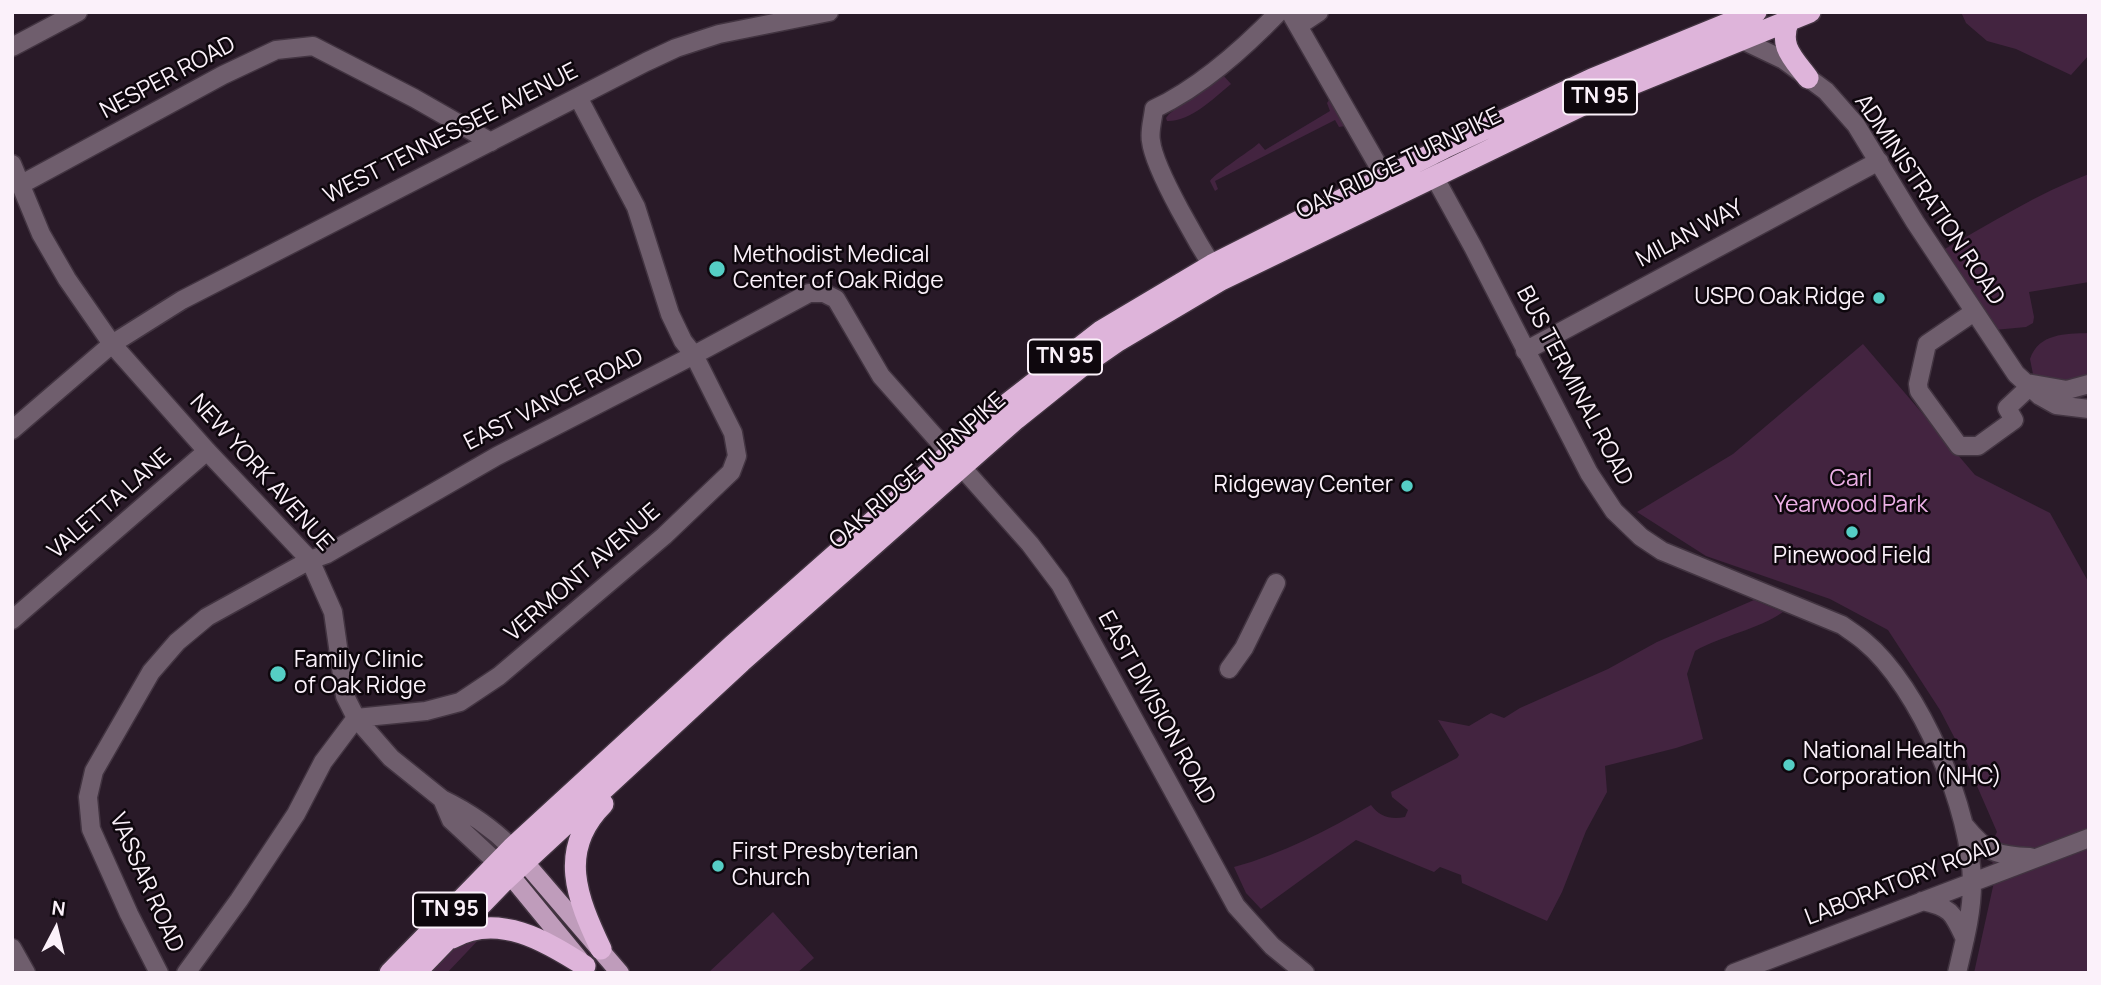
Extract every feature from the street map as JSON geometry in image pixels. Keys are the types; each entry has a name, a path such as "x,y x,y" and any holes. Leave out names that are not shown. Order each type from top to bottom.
{"highway":[{"name":"OAK RIDGE TURNPIKE","path":"390,973 511,862 733,645 955,460 1082,366 1217,273 1429,167 1591,101 1756,12"},
{"name":"OAK RIDGE TURNPIKE","path":"1728,25 1789,20 1810,12"},
{"path":"1789,20 1784,32 1786,47 1808,78"},
{"name":"OAK RIDGE TURNPIKE","path":"415,973 447,940 511,862 636,759 955,460"},
{"path":"601,949 584,914 576,886 577,850 581,834 590,817 616,791 636,759"},
{"path":"447,940 475,929 507,929 551,944 587,970"}],"main road":[{"path":"511,862 601,949 620,973"},
{"path":"511,862 587,970"}],"street":[{"path":"12,47 78,12"},
{"name":"WEST TENNESSEE AVENUE","path":"12,430 112,344 182,300 578,97 666,53 719,34 829,12"},
{"path":"1217,273 1163,175 1152,148 1150,140 1154,109 1168,103 1207,76 1279,12"},
{"path":"1319,12 1294,19 1391,186"},
{"name":"ADMINISTRATION ROAD","path":"1728,25 1784,60 1826,91 1856,125 1915,222 2016,374 2040,396 2056,405 2089,409"},
{"name":"NESPER ROAD","path":"20,184 223,75 276,50 313,47 403,92 491,142"},
{"name":"VERMONT AVENUE","path":"356,718 426,711 460,702 499,676 664,536 731,472 737,456 733,433 670,314 636,207 578,97"},
{"name":"MILAN WAY","path":"1525,351 1879,161"},
{"name":"NEW YORK AVENUE","path":"12,164 48,246 67,279 112,344 207,451 310,560 333,612 345,696 356,718 391,758 442,799 495,831 511,862"},
{"name":"BUS TERMINAL ROAD","path":"1429,167 1589,473 1614,511 1662,551 1842,625 1865,641 1898,680 1942,759 1963,823 1972,882 1965,939 1957,973"},
{"name":"EAST VANCE ROAD","path":"94,771 151,672 177,642 207,617 310,560 327,554 497,456 809,293 824,293"},
{"name":"EAST DIVISION ROAD","path":"824,293 836,299 881,376 1030,544 1060,584 1236,906 1266,941 1305,973"},
{"path":"1974,312 1927,344 1918,384 1923,397 1959,446 1972,447 1983,443 2014,420 2007,408 2024,392 2026,383 2067,390 2089,384"},
{"name":"VALETTA LANE","path":"12,621 207,451"},
{"path":"1229,669 1244,648 1276,583"},
{"path":"186,973 223,925 296,814 323,762 356,718"},
{"name":"VASSAR ROAD","path":"94,771 88,797 91,829 159,973"},
{"path":"1963,823 1989,850 2008,856 2037,857"},
{"name":"LABORATORY ROAD","path":"1734,973 2089,838"},
{"path":"1922,901 1944,906 1954,914 1965,939"},
{"path":"12,948 26,973"}],"green space":[{"path":"1961,12 2089,12 2089,55 2071,75 2016,49 1987,41 1966,23"},
{"path":"1222,74 1231,84 1193,113 1184,118 1167,121 1169,114"},
{"path":"1329,100 1345,126 1339,127 1335,120 1215,181 1218,189 1215,191 1210,181 1218,173 1259,143 1265,150 1330,111 1327,103"},
{"path":"2089,174 2089,282 2029,292 2033,323 2026,327 1994,330 1943,250 2033,200"},
{"path":"2089,333 2089,377 2065,382 2033,374 2030,359 2040,344 2054,337"},
{"name":"Carl Yearwood Park","path":"1863,344 1975,475 2050,513 2089,583 2089,973 1974,973 1994,882 1991,844 1997,832 1964,756 1940,710 1888,630 1830,599 1706,556 1637,512 1733,454"},
{"path":"1754,600 1783,612 1695,651 1687,674 1703,739 1605,766 1607,792 1586,831 1562,892 1547,921 1462,883 1461,875 1440,867 1434,872 1356,840 1261,909 1246,893 1234,867 1304,841 1371,805 1385,816 1405,817 1408,810 1392,797 1391,792 1459,755 1438,720 1469,726 1491,713 1504,718 1520,708 1608,669 1657,642"},
{"path":"773,912 814,958 797,973 708,973"},
{"path":"484,934 447,973 424,973 453,945"}],"place":[{"name":"Methodist Medical Center of Oak Ridge","path":"717,269"},
{"name":"USPO Oak Ridge","path":"1879,298"},
{"name":"Ridgeway Center","path":"1407,486"},
{"name":"Pinewood Field","path":"1852,532"},
{"name":"Family Clinic of Oak Ridge","path":"278,674"},
{"name":"National Health Corporation (NHC)","path":"1789,765"},
{"name":"First Presbyterian Church","path":"718,866"}]}
